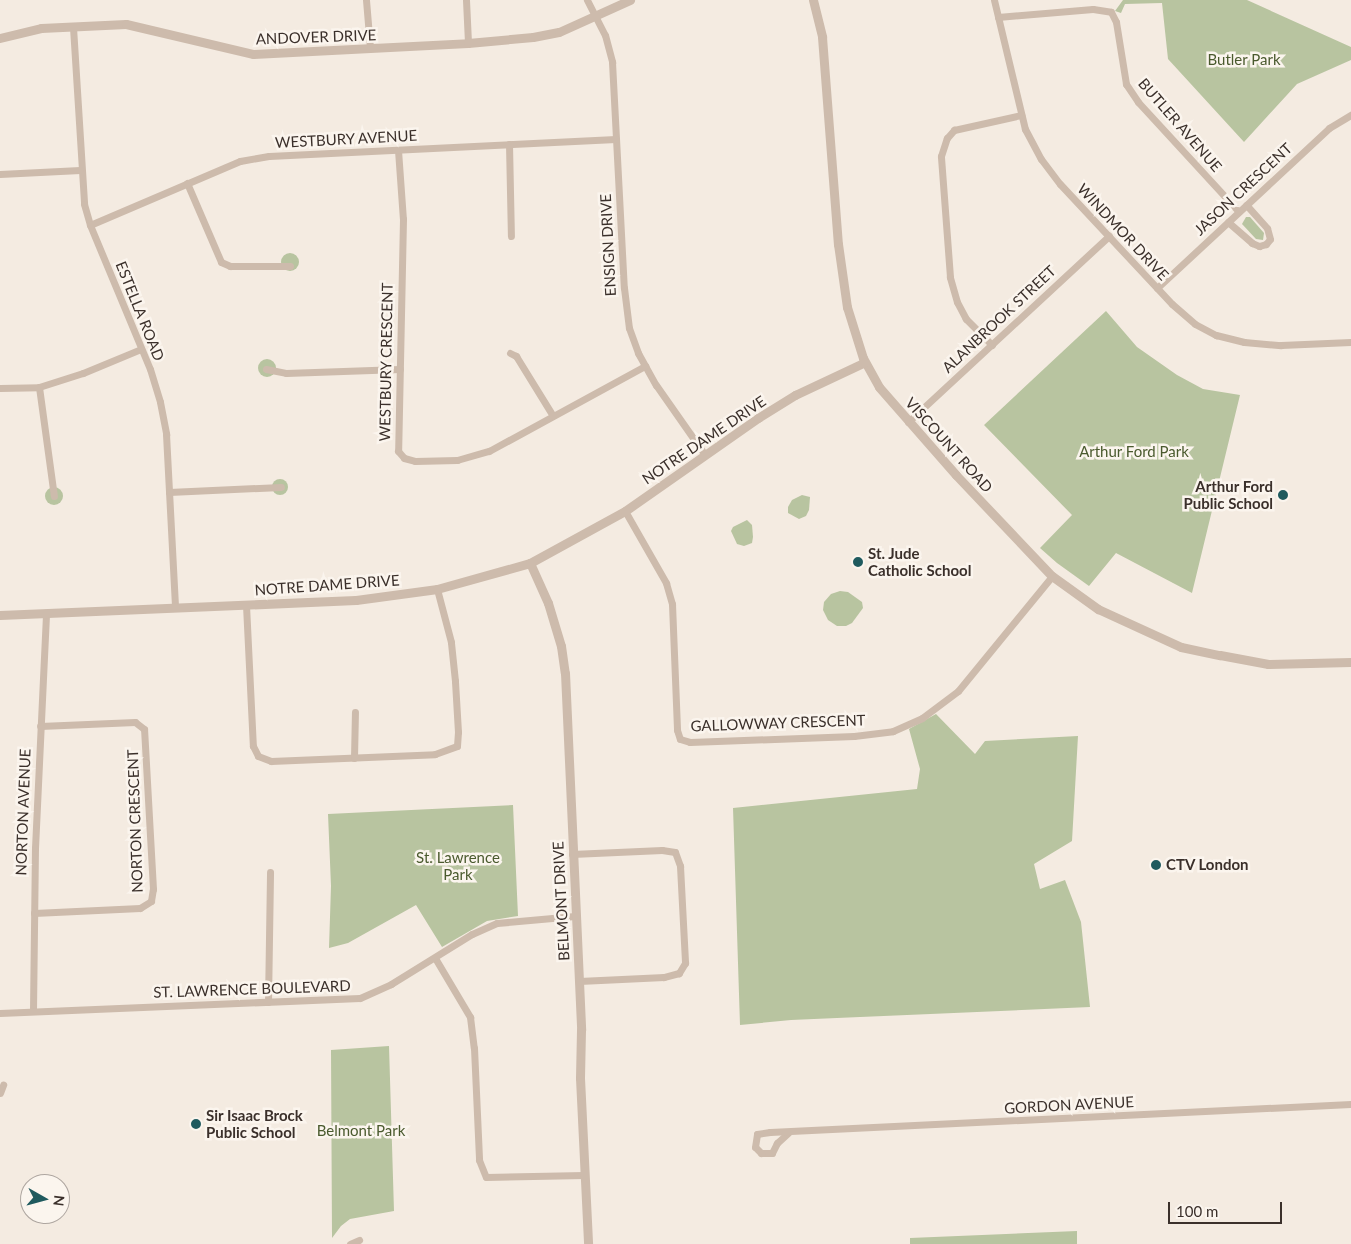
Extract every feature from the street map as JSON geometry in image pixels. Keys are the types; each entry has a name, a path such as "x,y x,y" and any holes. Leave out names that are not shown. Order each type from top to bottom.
{"street":[{"path":"366,0 370,48"},
{"path":"466,0 468,43"},
{"name":"ENSIGN DRIVE","path":"587,0 605,35 612,62 624,288 629,328 645,366 705,455"},
{"name":"ANDOVER DRIVE","path":"0,38 41,28 126,24 253,54 468,43 533,37 559,32 630,0"},
{"name":"VISCOUNT ROAD","path":"813,0 822,37 838,244 847,307 865,362 879,386 908,422 1052,576 1098,609 1181,647 1268,664 1351,662"},
{"name":"WINDMOR DRIVE","path":"994,0 1025,129 1041,159 1060,184 1157,288 1195,324 1225,337 1244,342 1281,346 1351,342"},
{"name":"BUTLER AVENUE","path":"998,16 1093,9 1110,12 1116,22 1126,84 1138,102 1239,212"},
{"name":"ESTELLA ROAD","path":"73,27 80,170 84,204 90,226 141,349 162,410 166,434 175,608"},
{"path":"992,345 966,319 957,302 950,277 941,156 947,138 954,130 1021,115"},
{"name":"JASON CRESCENT","path":"1157,288 1329,128 1351,115"},
{"name":"WESTBURY AVENUE","path":"90,226 240,161 398,150 616,140"},
{"path":"509,144 511,236"},
{"name":"WESTBURY CRESCENT","path":"398,150 403,219 398,451 404,458 415,461 457,460 489,451 645,366"},
{"path":"0,174 80,170"},
{"path":"187,183 221,262 230,266 290,266"},
{"path":"1228,222 1252,243 1259,246 1266,244 1270,239 1267,228 1246,205"},
{"name":"ALANBROOK STREET","path":"908,422 1109,236"},
{"path":"0,388 39,387 83,373 141,349"},
{"path":"510,353 516,356 553,416"},
{"name":"NOTRE DAME DRIVE","path":"0,615 356,600 437,590 530,563 625,511 795,395 865,362"},
{"path":"266,369 286,373 400,369"},
{"path":"39,387 54,496"},
{"path":"169,492 281,487"},
{"name":"GALLOWWAY CRESCENT","path":"625,511 666,583 672,604 677,730 680,739 690,742 854,736 893,731 922,718 958,691 1052,576"},
{"name":"BELMONT DRIVE","path":"530,563 548,604 561,646 565,673 579,981 584,1175 588,1244"},
{"path":"246,605 253,746 258,756 271,761 435,754 457,746 451,642 437,590"},
{"name":"NORTON AVENUE","path":"33,1012 40,726 46,613"},
{"path":"354,758 355,712"},
{"name":"NORTON CRESCENT","path":"34,913 140,908 151,901 153,888 144,729 135,722 40,726"},
{"path":"572,854 662,850 675,852 680,866 685,962 679,973 664,977 579,981"},
{"path":"268,1002 270,872"},
{"name":"ST. LAWRENCE BOULEVARD","path":"0,1013 360,998 391,984 472,934 497,923 575,916"},
{"path":"435,958 470,1017 474,1048 479,1160 486,1177 584,1175"},
{"path":"0,1093 2,1085"},
{"name":"GORDON AVENUE","path":"788,1133 777,1143 772,1153 761,1154 755,1147 757,1134 1351,1104"},
{"path":"350,1244 359,1240"}],"green space":[{"name":"Butler Park","path":"1123,0 1247,0 1351,47 1351,60 1297,84 1244,142 1168,59 1162,3 1125,4 1121,13 1115,11"},
{"path":"1246,217 1250,217 1264,233 1263,240 1256,239 1242,224"},
{"path":"290,253 296,256 299,262 296,268 290,271 284,268 281,262 284,256"},
{"name":"Arthur Ford Park","path":"1106,311 1137,347 1177,375 1203,389 1240,395 1192,593 1116,553 1089,586 1057,563 1040,548 1072,515 984,425"},
{"path":"267,359 273,362 276,368 273,374 267,377 261,374 258,368 261,362"},
{"path":"277,479 283,479 288,484 286,493 277,495 272,490 272,484"},
{"path":"54,487 60,490 63,496 60,502 54,505 48,502 45,496 48,490"},
{"path":"802,495 810,497 809,510 806,516 799,519 788,513 788,507 792,500"},
{"path":"747,520 752,525 753,537 752,543 744,546 737,544 731,531 733,527"},
{"path":"840,591 848,592 862,602 863,608 852,623 846,626 837,626 828,620 823,610 824,602 831,594"},
{"path":"936,714 975,754 985,741 1078,736 1072,841 1034,864 1040,889 1065,880 1081,922 1090,1007 791,1020 740,1025 733,808 917,789 920,769 909,729"},
{"name":"St. Lawrence Park","path":"513,805 518,916 487,921 442,947 416,905 348,943 329,948 331,886 328,814"},
{"name":"Belmont Park","path":"389,1046 394,1211 350,1219 341,1226 332,1238 331,1050"},
{"path":"1077,1231 1077,1244 910,1244 910,1238"}],"place":[{"name":"Arthur Ford Public School","path":"1283,495"},
{"name":"St. Jude Catholic School","path":"858,562"},
{"name":"CTV London","path":"1156,865"},
{"name":"Sir Isaac Brock Public School","path":"196,1124"}]}
